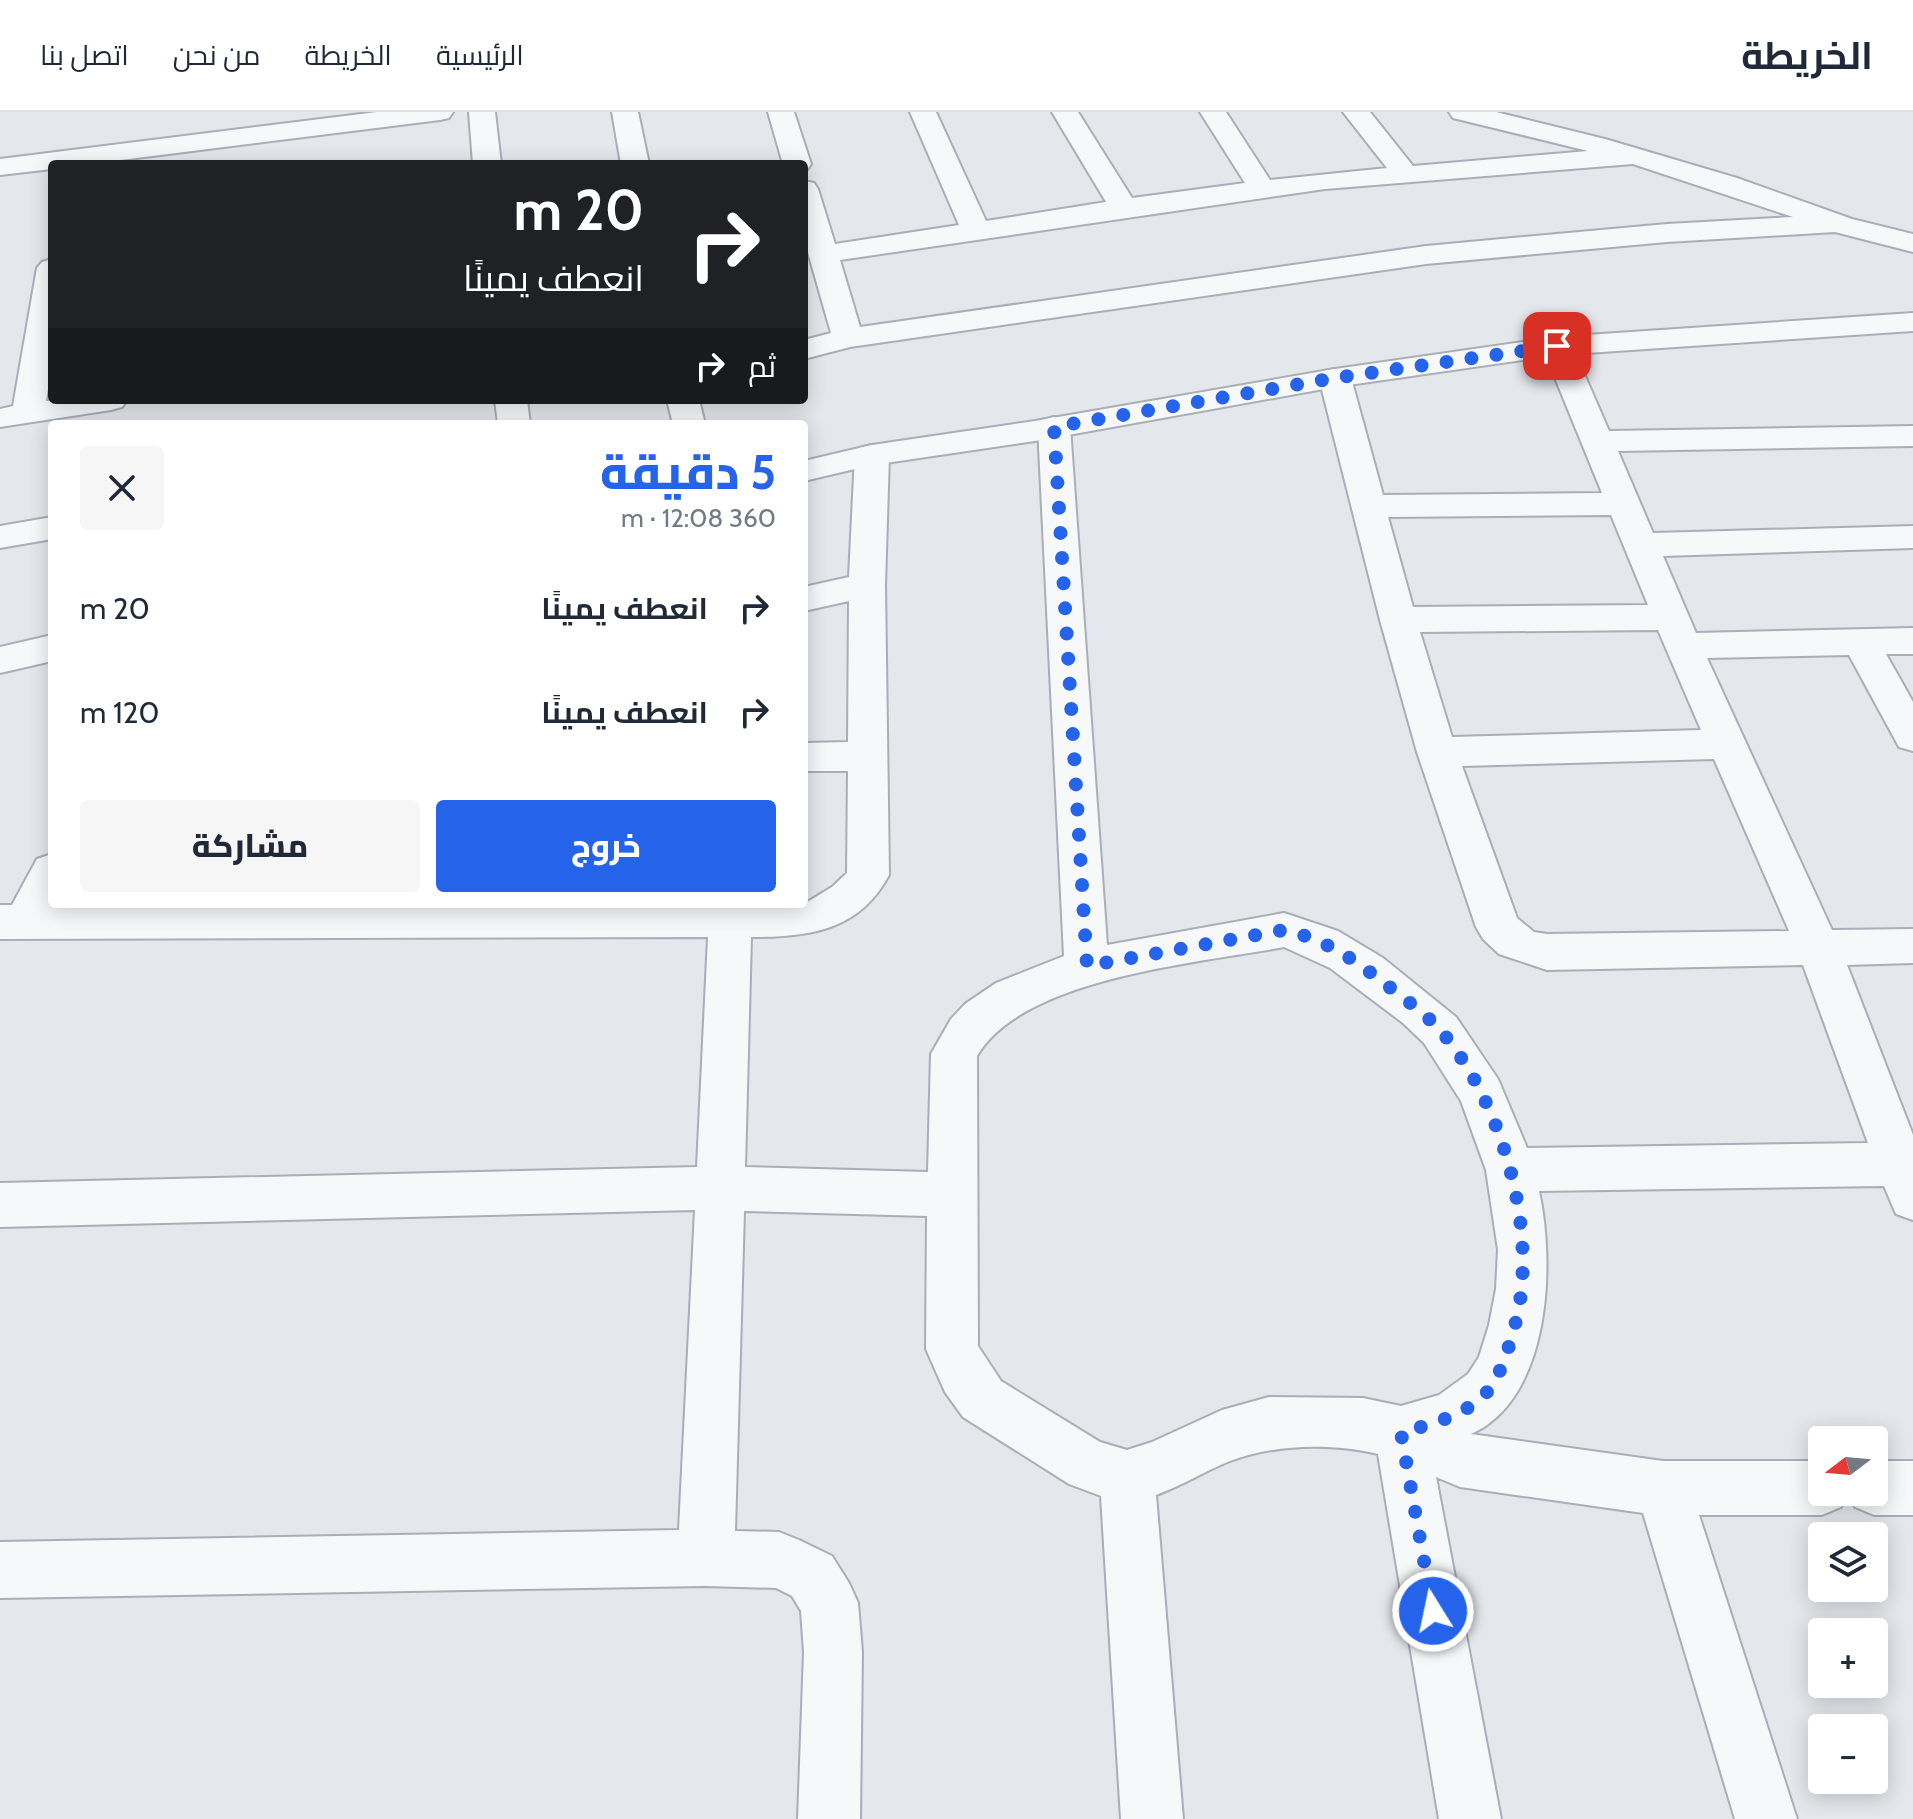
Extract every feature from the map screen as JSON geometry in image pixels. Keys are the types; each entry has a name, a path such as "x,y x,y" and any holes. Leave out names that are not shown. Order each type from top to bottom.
{"street":[{"path":"73,160 440,112"},
{"path":"482,112 487,160"},
{"path":"625,112 634,160"},
{"path":"781,112 796,160"},
{"path":"923,112 976,230"},
{"path":"1065,112 1124,208"},
{"path":"1213,112 1262,189"},
{"path":"1356,112 1405,173"},
{"path":"1462,112 1545,131 1632,156 1864,232 1913,243"},
{"path":"823,254 1262,189 1405,173 1539,166 1632,156"},
{"path":"0,167 48,162"},
{"path":"808,203 848,338"},
{"path":"808,349 848,338 1426,255 1667,233 1840,223"},
{"path":"808,470 872,455 1335,378 1557,346 1913,322"},
{"path":"47,325 14,416 87,404"},
{"path":"1512,1170 1909,1175 1819,949 1677,632 1557,346"},
{"path":"1335,378 1398,620 1437,752 1498,927 1511,943 1523,949 1547,952 1913,946"},
{"path":"1054,427 1087,966"},
{"path":"1597,441 1913,436"},
{"path":"13,922 798,920 825,912 859,891 868,875 867,585 872,455"},
{"path":"1370,506 1624,504"},
{"path":"0,537 48,529"},
{"path":"1640,545 1913,537"},
{"path":"808,598 867,585"},
{"path":"1398,620 1861,643 1913,641"},
{"path":"1861,643 1913,737"},
{"path":"0,660 48,649"},
{"path":"1437,752 1726,744"},
{"path":"808,757 866,756"},
{"path":"13,922 48,875"},
{"path":"706,1558 730,920"},
{"path":"1401,1433 1451,1418 1487,1392 1506,1355 1523,1293 1523,1238 1512,1170 1475,1083 1439,1029 1346,954 1320,941 1284,930 1087,966 1012,996 981,1017 954,1054 952,1349 964,1374 982,1399 1088,1465 1127,1477 1159,1467 1222,1437 1269,1423 1308,1421 1363,1424 1401,1433 1460,1460 1663,1488 1808,1488"},
{"path":"0,1205 718,1188 952,1195"},
{"path":"1401,1433 1470,1819"},
{"path":"1127,1477 1152,1819"},
{"path":"1663,1488 1766,1819"},
{"path":"1888,1488 1913,1488"},
{"path":"0,1570 706,1558 779,1560 812,1576 829,1603 833,1652 829,1819"}],"route":[{"path":"1433,1611 1401,1433 1451,1418 1487,1392 1506,1355 1523,1293 1523,1238 1512,1170 1475,1083 1439,1029 1346,954 1306,935 1284,930 1087,966 1054,427 1335,378 1557,346"}]}
